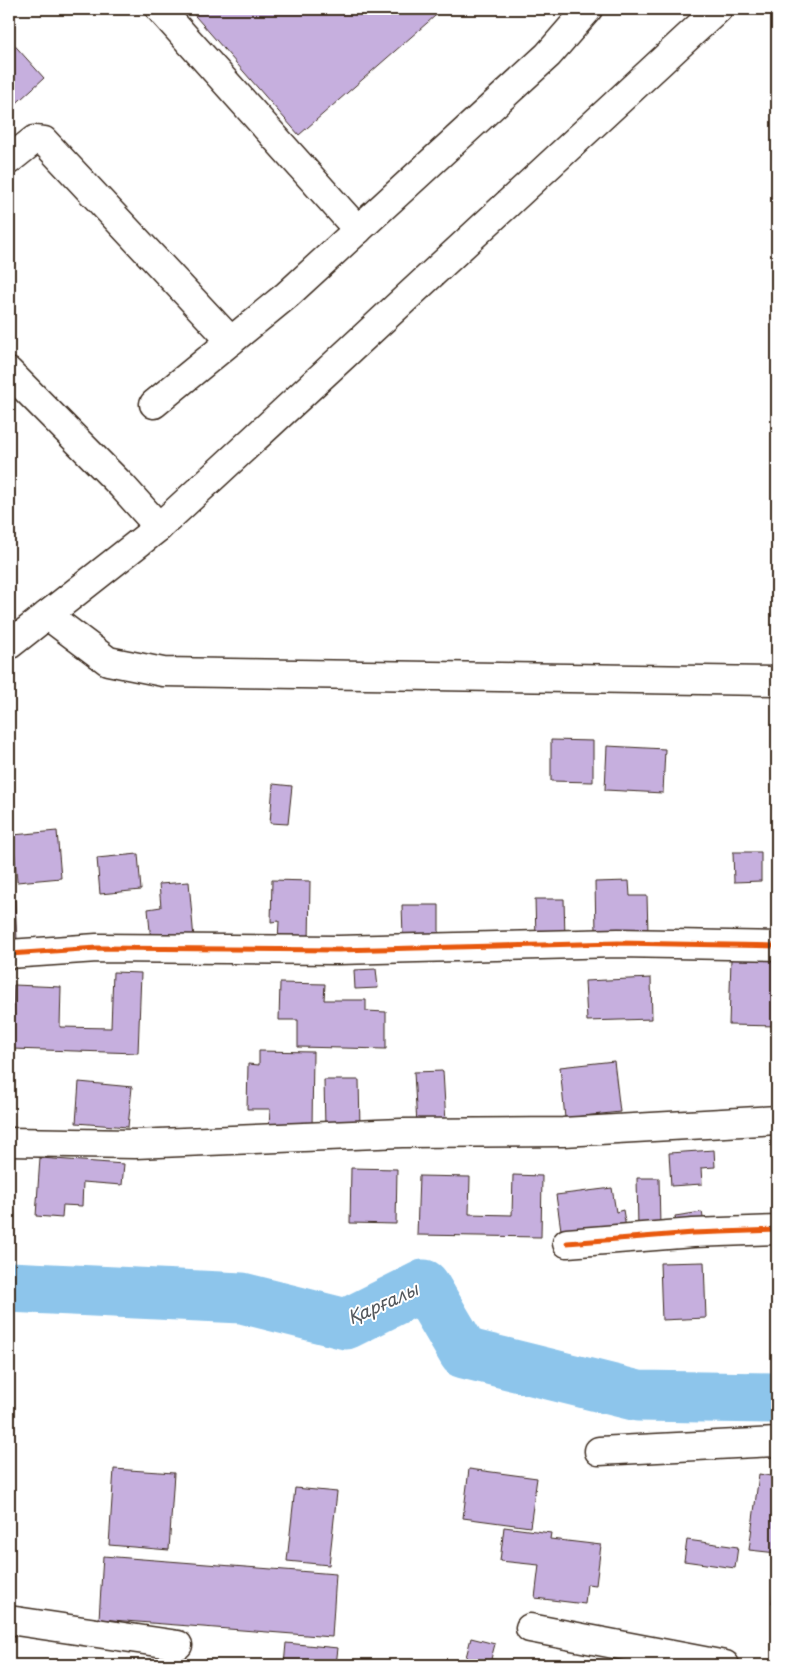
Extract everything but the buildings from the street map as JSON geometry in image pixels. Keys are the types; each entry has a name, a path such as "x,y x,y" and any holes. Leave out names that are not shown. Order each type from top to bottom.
{"street":[{"path":"160,9 358,230"},
{"path":"154,404 287,294 358,230 548,55 588,9"},
{"path":"9,645 160,527 718,9"},
{"path":"9,160 34,140 44,141 231,341"},
{"path":"9,372 160,527"},
{"path":"47,615 108,661 163,672 777,681"},
{"path":"9,954 97,948 338,950 618,943 777,946"},
{"path":"9,1142 135,1144 402,1133 563,1132 777,1120"},
{"path":"567,1243 693,1233 777,1230"},
{"path":"599,1451 777,1442"},
{"path":"9,1620 178,1645"},
{"path":"530,1628 725,1665"}],"waterway":[{"name":"Қарғалы","path":"9,1287 242,1298 346,1324 424,1285 464,1353 638,1396 777,1398"}],"cycle path":[{"path":"9,954 97,948 338,950 618,943 777,946"},
{"path":"567,1243 693,1233 777,1230"}]}
